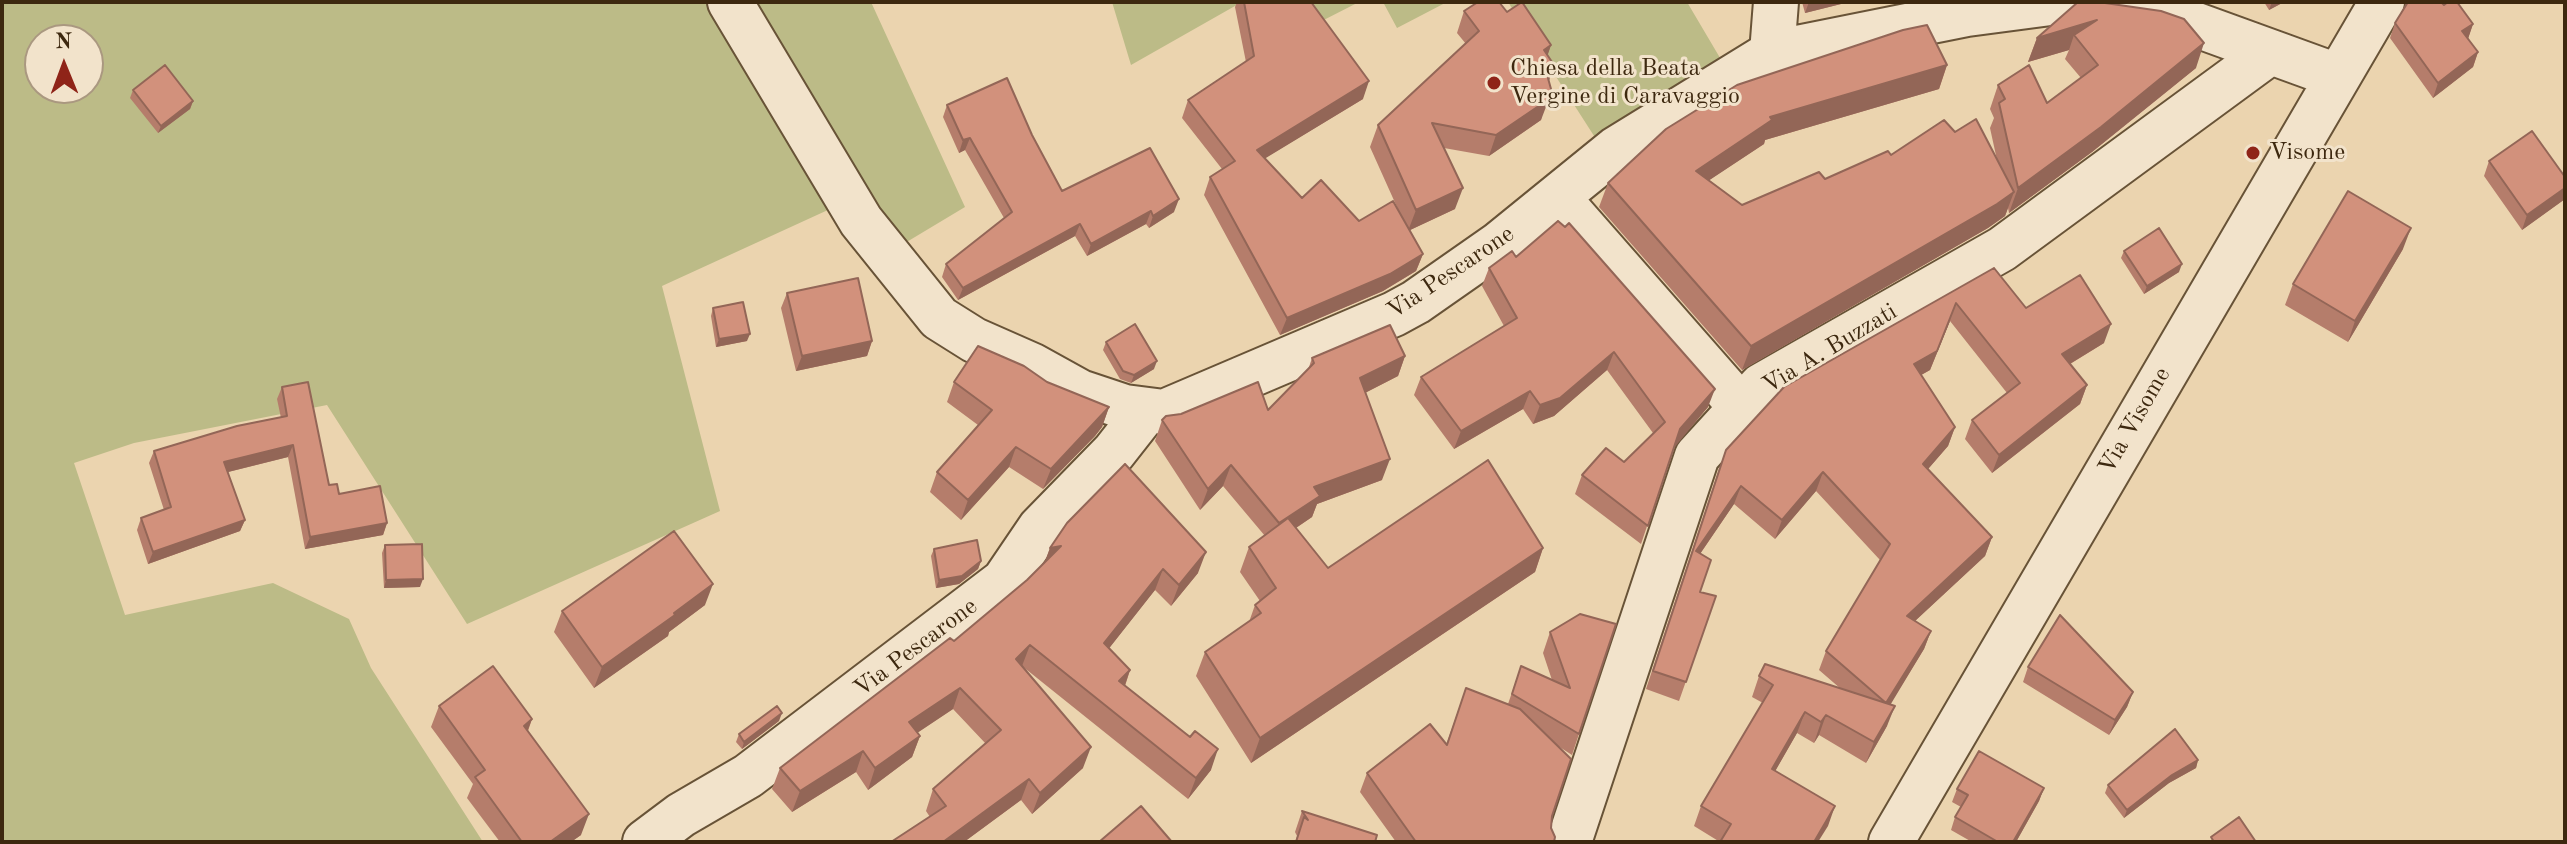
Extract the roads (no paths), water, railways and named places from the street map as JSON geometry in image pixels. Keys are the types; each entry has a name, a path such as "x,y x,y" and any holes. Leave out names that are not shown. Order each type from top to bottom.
{"street":[{"name":"Via Pescarone","path":"730,2 861,221 939,318 974,340 1033,366 1080,392 1125,407 1164,412 1416,302 1499,244 1616,149 1772,53"},
{"path":"1776,2 1772,53 1967,14 2058,2"},
{"path":"2093,2 2158,11 2337,76"},
{"name":"Via Visome","path":"1891,842 2382,2"},
{"name":"Via A. Buzzati","path":"1569,842 1697,456 1761,386 2002,249 2269,53"},
{"path":"1544,207 1742,408"},
{"name":"Via Pescarone","path":"645,842 681,815 748,776 1004,581 1040,528 1114,452 1147,410"}],"place":[{"name":"Chiesa della Beata Vergine di Caravaggio","path":"1494,83"},
{"name":"Visome","path":"2253,153"}]}
